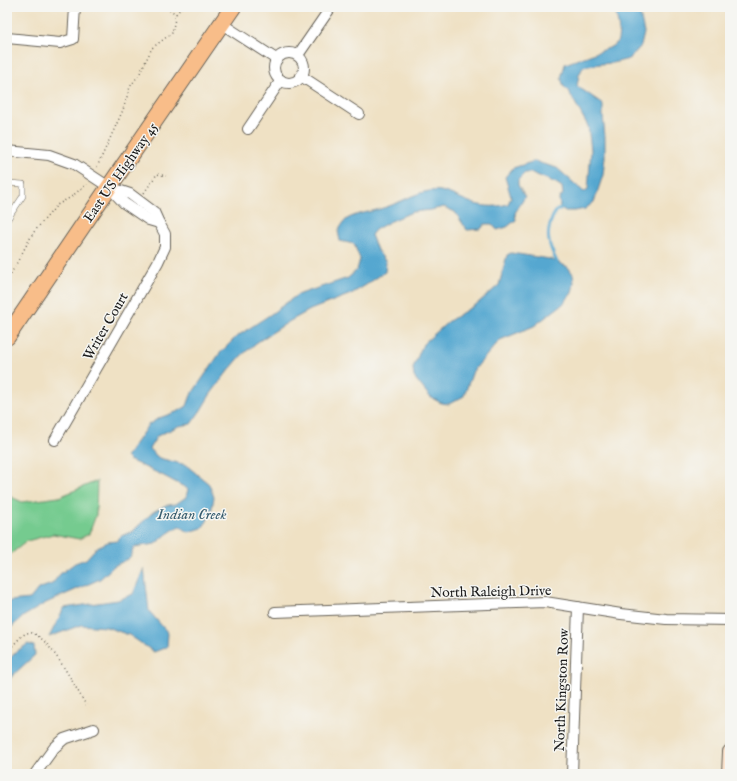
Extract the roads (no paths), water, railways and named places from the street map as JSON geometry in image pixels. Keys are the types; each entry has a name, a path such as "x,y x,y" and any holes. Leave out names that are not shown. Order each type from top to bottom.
{"main road":[{"name":"East US Highway 45","path":"7,337 234,7"}],"street":[{"path":"7,38 60,43 73,39 75,7"},
{"path":"298,55 331,7"},
{"path":"222,24 276,59"},
{"path":"288,52 298,55 304,63 303,74 296,81 291,83 281,80 275,73 274,64 276,59 288,52"},
{"path":"301,76 359,114"},
{"path":"248,129 281,80"},
{"name":"Writer Court","path":"7,151 49,155 74,164 109,187 124,202 149,220 159,223 165,234 165,247 158,262 55,440"},
{"name":"North Raleigh Drive","path":"275,612 545,602 621,614 666,619 730,620"},
{"name":"North Kingston Row","path":"572,774 578,606"},
{"path":"35,774 54,748 64,739 94,729"},
{"path":"729,774 730,752"}],"lane":[{"path":"7,183 23,184 23,196 7,220"}],"water":[{"name":"Indian Creek","path":"614,7 636,7 640,14 644,33 641,46 629,59 583,67 579,75 577,86 603,104 605,157 603,175 594,202 585,209 565,211 560,207 559,199 563,194 562,187 532,173 525,173 518,180 518,185 525,197 515,213 516,220 507,227 497,230 492,224 485,224 481,229 467,230 455,212 444,207 412,212 375,230 371,235 377,250 386,262 385,272 351,294 310,310 290,321 256,343 241,356 225,375 191,424 179,426 157,436 149,449 159,458 186,465 209,484 214,497 207,521 202,528 189,532 179,526 155,544 134,547 130,558 114,566 100,579 46,603 24,616 7,631 7,606 10,601 30,599 38,589 52,584 60,574 75,563 86,559 97,547 108,542 117,541 121,536 132,532 153,512 166,505 176,504 186,497 188,489 129,460 126,457 148,425 159,418 179,411 187,406 191,395 220,353 236,337 297,295 348,278 357,270 360,259 354,244 340,241 338,231 347,219 355,215 390,206 418,194 433,191 445,192 479,205 496,206 508,204 511,197 505,177 513,168 535,161 557,168 584,192 588,189 591,150 588,126 569,92 564,87 561,78 565,64 609,48 617,43 619,30"},
{"path":"511,253 550,259 568,267 573,274 574,283 572,293 563,304 534,326 500,340 473,371 464,396 449,404 441,403 430,397 414,377 413,368 423,344 449,321 478,303 499,285 507,255"},
{"path":"144,568 149,611 168,633 167,647 154,652 129,635 106,627 81,625 49,637 64,608 118,600 133,594"},
{"path":"28,644 34,646 35,655 13,675 7,683 7,661 17,651"}],"waterway":[{"path":"557,262 550,246 549,233 552,218 561,208"}]}
